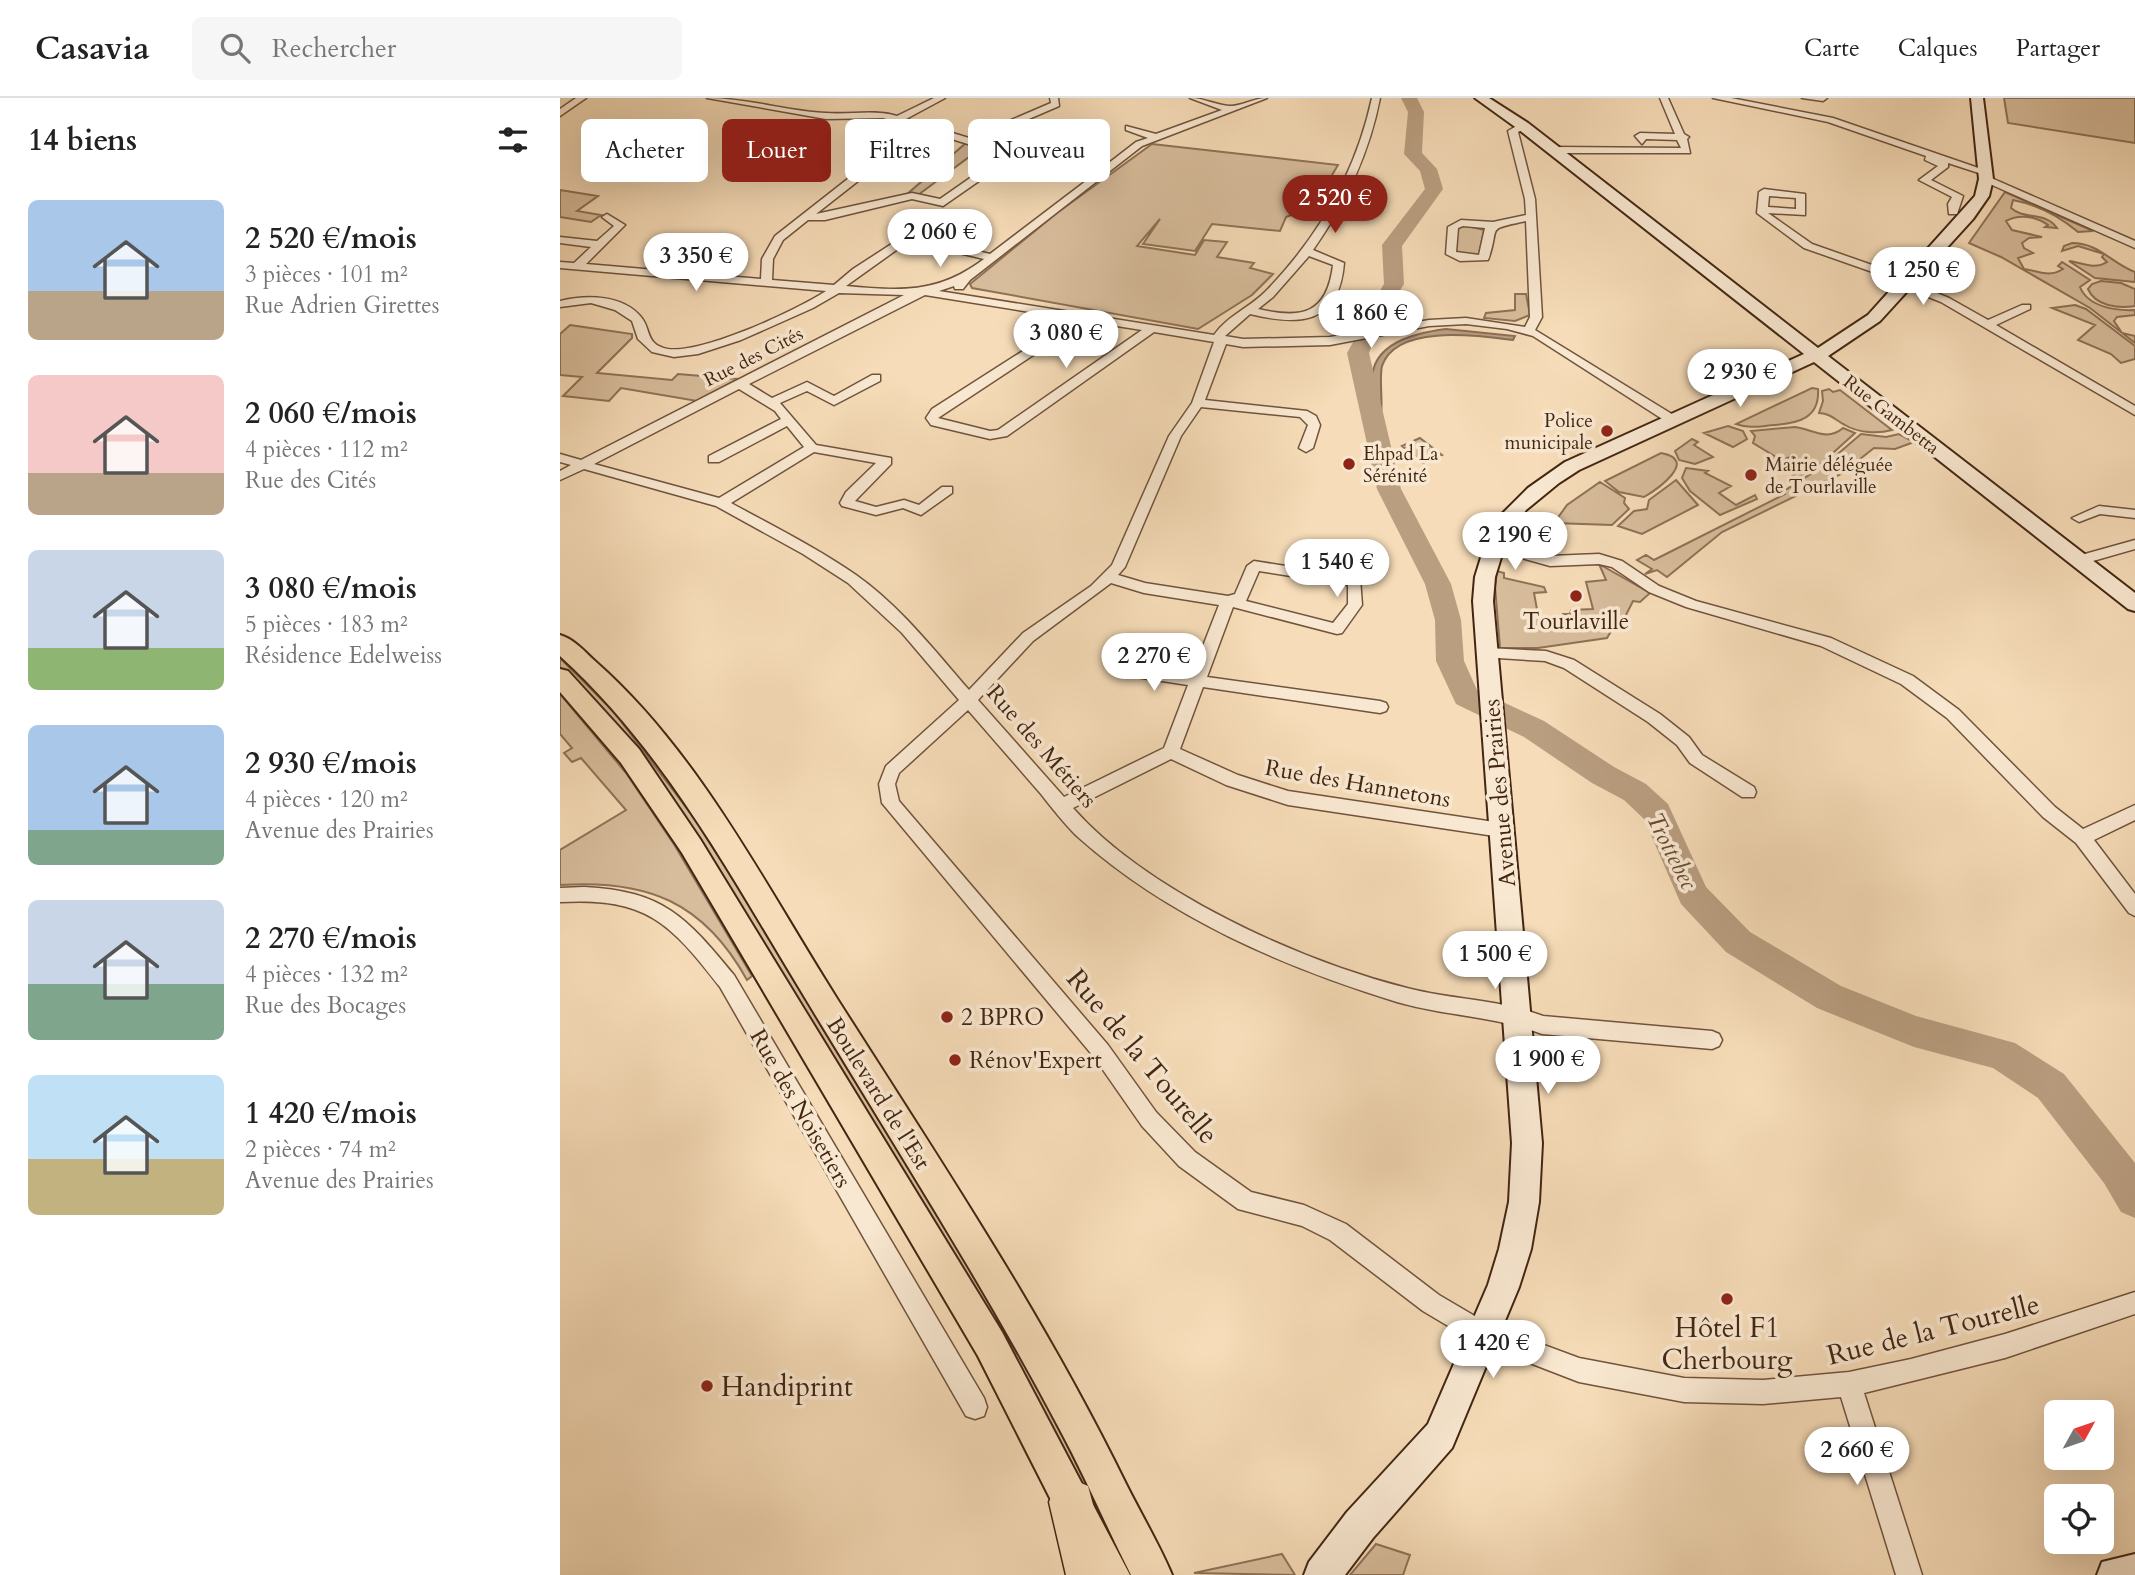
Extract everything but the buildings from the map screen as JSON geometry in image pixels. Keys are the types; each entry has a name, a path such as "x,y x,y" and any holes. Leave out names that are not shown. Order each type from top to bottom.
{"highway":[{"path":"1072,1502 1089,1575"}],"main road":[{"name":"Boulevard de l'Est","path":"560,643 613,694 636,721 718,833 950,1207 1054,1383 1152,1575"},
{"name":"Boulevard de l'Est","path":"560,677 630,755 691,846 990,1345 1110,1575"}],"street":[{"path":"560,113 582,98"},
{"path":"711,98 817,115 878,114 898,119 941,98"},
{"path":"1025,119 1056,104 1054,98"},
{"path":"1194,98 1228,109"},
{"name":"Rue des Cités","path":"1110,165 1139,144 1263,98"},
{"path":"1228,601 1241,597 1254,566 1354,581 1355,605 1337,629 1228,601 1144,588 1109,577 1125,555 1175,436 1198,403 1222,332 1269,295 1306,251 1359,158 1376,98"},
{"name":"Rue Gambetta","path":"1481,98 1523,125 2135,604"},
{"path":"1555,150 1687,150 1684,137 1664,98"},
{"path":"1717,98 1782,103 1880,134 1986,176 2135,245"},
{"path":"1806,98 1823,98"},
{"path":"1977,98 1986,176"},
{"path":"560,103 572,104"},
{"path":"1523,125 1513,131 1530,199 1536,317 1529,330"},
{"path":"1129,128 1155,137"},
{"path":"1642,141 1640,136 1684,137"},
{"path":"1898,147 1945,165 1962,175"},
{"path":"1945,165 1924,180 1948,186 1958,195 1953,204 1953,212"},
{"name":"Avenue des Prairies","path":"1322,1575 1360,1525 1440,1436 1515,1250 1524,1202 1527,1143 1483,601 1491,545 1520,505 1542,485 1572,466 1840,344 1862,330 1978,204 1986,176"},
{"path":"767,283 764,274 767,258 779,238 850,182"},
{"path":"805,217 825,217 912,196 941,203 971,182"},
{"name":"Rue des Cités","path":"952,295 966,278 1087,182"},
{"path":"1761,209 1766,217 1808,246 1933,294 2132,406"},
{"path":"576,267 620,225 607,217"},
{"path":"1493,225 1488,231 1484,258 1460,258 1451,254 1454,225 1493,225 1531,218"},
{"path":"560,304 593,299 614,302 637,319 639,332 647,345 659,351 679,354 707,349 738,337 828,291 907,237 994,258"},
{"path":"560,240 600,245"},
{"path":"1248,310 1289,318 1314,315 1326,306 1339,263 1306,251"},
{"path":"560,265 828,291 926,292 1219,340 1308,344 1454,321 1529,330 1671,419"},
{"name":"Rue des Cités","path":"560,476 909,297 966,278"},
{"path":"1987,325 2026,307"},
{"path":"1084,317 936,412 932,418 935,422 990,435 1002,433 1151,329"},
{"path":"771,403 807,386 834,401 876,378"},
{"path":"740,384 771,403 812,448 886,461 851,495 847,503 876,511 904,504 921,511 947,490"},
{"path":"1198,403 1303,414 1312,419 1314,425 1306,448"},
{"path":"713,459 789,420"},
{"path":"720,503 812,448"},
{"name":"Rue des Métiers","path":"560,458 720,503 808,551 853,580 899,620 1083,831 1111,855 1163,892 1294,960 1409,997 1517,1015 1542,1025 1712,1040"},
{"path":"2079,518 2099,510 2135,514"},
{"path":"2079,560 2135,544"},
{"path":"1491,545 1550,561 1599,559 1616,565 1654,589 1691,604 1826,642 1898,676 1953,714 2049,812 2081,838 2135,908"},
{"name":"Rue de la Tourelle","path":"1109,577 1028,637 970,699 892,770 887,784 891,803 1101,1051 1136,1101 1186,1160 1222,1186 1246,1201 1284,1209 1338,1231 1431,1303 1483,1334 1580,1370 1684,1390 1763,1392 1849,1384 2005,1346 2135,1303"},
{"path":"1061,806 1171,752 1228,601"},
{"path":"1487,653 1546,656 1569,664 1654,718 1683,741 1696,759 1748,792"},
{"path":"1116,669 1380,707"},
{"name":"Rue des Hannetons","path":"1171,752 1232,780 1288,798 1502,830"},
{"path":"2081,838 2135,811"},
{"name":"Rue des Noisetiers","path":"560,895 618,897 661,911 688,934 727,981 975,1407"},
{"path":"1849,1384 1909,1575"},
{"path":"2115,1575 2135,1572"}],"shaded area":[{"path":"2004,98 2135,98 2135,143 2008,123"},
{"path":"968,144 968,158 954,168 954,153"},
{"path":"1152,144 1338,165 1317,197 1304,208 1286,217 1280,231 1212,224 1195,251 1143,244 1160,219 1137,246 1195,255 1204,240 1227,242 1217,257 1254,263 1250,268 1273,274 1252,295 1198,329 972,288 970,284 1057,213 1100,182 1110,182 1110,175"},
{"path":"921,182 935,182 918,195 906,195"},
{"path":"560,190 598,196 577,211 601,215 591,222 560,217"},
{"path":"2005,192 2093,231 2078,232 2047,212 2013,200 2011,208 2016,212 2047,219 2057,228 2045,227 2048,225 2027,217 2006,221 2012,230 2042,237 2029,238 2022,243 2024,248 2033,253 2018,258 2024,269 2053,273 2063,269 2058,266 2062,262 2090,280 2080,287 2089,299 2111,308 2135,310 2135,315 2117,317 2114,321 2122,333 2090,308 2001,257 1969,243"},
{"path":"1464,225 1484,230 1479,255 1460,255 1456,252 1457,229"},
{"path":"2072,243 2090,246 2103,254 2078,246 2062,251 2064,246"},
{"path":"2104,254 2135,272 2135,282 2095,278 2069,261 2098,266 2107,262 2102,257"},
{"path":"2101,281 2121,283 2135,289 2135,306 2115,306 2096,299 2088,289 2092,284"},
{"path":"1515,294 1526,294 1530,315 1515,321 1484,318 1486,313 1515,310"},
{"path":"2075,305 2086,309 2135,346 2135,359 2121,363 2111,354 2078,340 2095,325 2052,308"},
{"path":"570,325 632,334 632,338 597,373 672,380 678,374 738,379 697,401 621,388 609,401 563,396 582,377 560,375 560,334"},
{"path":"1446,329 1515,336 1513,340 1441,335 1404,343 1390,352 1382,366 1381,415 1371,416 1364,385 1372,383 1373,369 1378,358 1386,349 1408,337"},
{"path":"2122,333 2135,336 2135,343"},
{"path":"1706,368 1745,368 1755,371 1724,384 1706,373 1709,372"},
{"path":"1812,388 1818,389 1816,407 1812,413 1800,420 1755,427 1736,424"},
{"path":"1829,389 1833,392 1840,390 1892,430 1862,431 1819,413 1823,401 1822,391"},
{"path":"1728,426 1743,431 1747,439 1733,447 1704,433"},
{"path":"1795,427 1819,434 1831,434 1843,428 1855,433 1823,462 1793,480 1789,478 1808,467 1792,456 1779,462 1773,459 1776,457 1753,443 1755,436 1751,431"},
{"path":"1861,434 1886,437 1899,434 1914,442 1895,449 1874,448 1841,474 1722,532 1667,577 1657,570 1645,574 1652,569 1637,560 1646,555 1654,560 1785,494 1784,491 1825,465"},
{"path":"1420,438 1442,455 1423,463 1402,446"},
{"path":"1692,439 1698,442 1694,445 1713,457 1695,464 1679,460 1675,451"},
{"path":"1661,453 1672,457 1676,468 1665,482 1644,497 1619,492 1605,481"},
{"path":"1686,468 1708,471 1705,473 1731,486 1719,493 1736,505 1755,495 1757,499 1720,515 1690,491 1682,478"},
{"path":"1676,480 1698,505 1642,534 1618,526 1634,511 1647,509 1649,500"},
{"path":"1600,482 1625,498 1624,503 1629,509 1612,525 1554,523 1567,505"},
{"path":"1599,564 1650,593 1640,602 1633,601 1624,619 1616,623 1607,638 1538,648 1500,648 1495,586 1497,571 1504,573 1504,578 1544,587 1546,592 1534,593 1540,626 1565,631 1563,614 1570,614 1571,610 1593,609 1586,582 1606,580"},
{"path":"560,658 614,712 700,826 963,1251 1049,1398 1135,1575 1124,1575 608,716 560,667"},
{"path":"560,694 626,773 675,846 752,976 747,980 712,931 692,914 670,901 620,886 560,885 560,850 626,810 581,758 572,762 564,753 572,748 560,734"},
{"path":"1376,1544 1410,1555 1403,1575 1350,1575"},
{"path":"1282,1554 1295,1575 1194,1573"}],"waterway":[{"name":"Trottebec","path":"1368,327 1394,284 1392,245 1427,202 1434,189 1428,169 1413,154 1416,112 1409,98"},
{"name":"Trottebec","path":"1363,341 1358,353 1389,489 1438,584 1448,620 1450,661 1466,697 1534,729 1603,775 1635,792 1657,812 1693,895 1738,942 1829,997 1914,1031 2002,1054 2051,1086 2118,1170 2135,1199"}],"place":[{"name":"Police municipale","path":"1607,431"},
{"name":"Ehpad La Sérénité","path":"1349,464"},
{"name":"Mairie déléguée de Tourlaville","path":"1751,475"},
{"name":"Tourlaville","path":"1576,596"},
{"name":"2 BPRO","path":"947,1017"},
{"name":"Rénov'Expert","path":"955,1060"},
{"name":"Hôtel F1 Cherbourg","path":"1727,1299"},
{"name":"Handiprint","path":"707,1386"}]}
